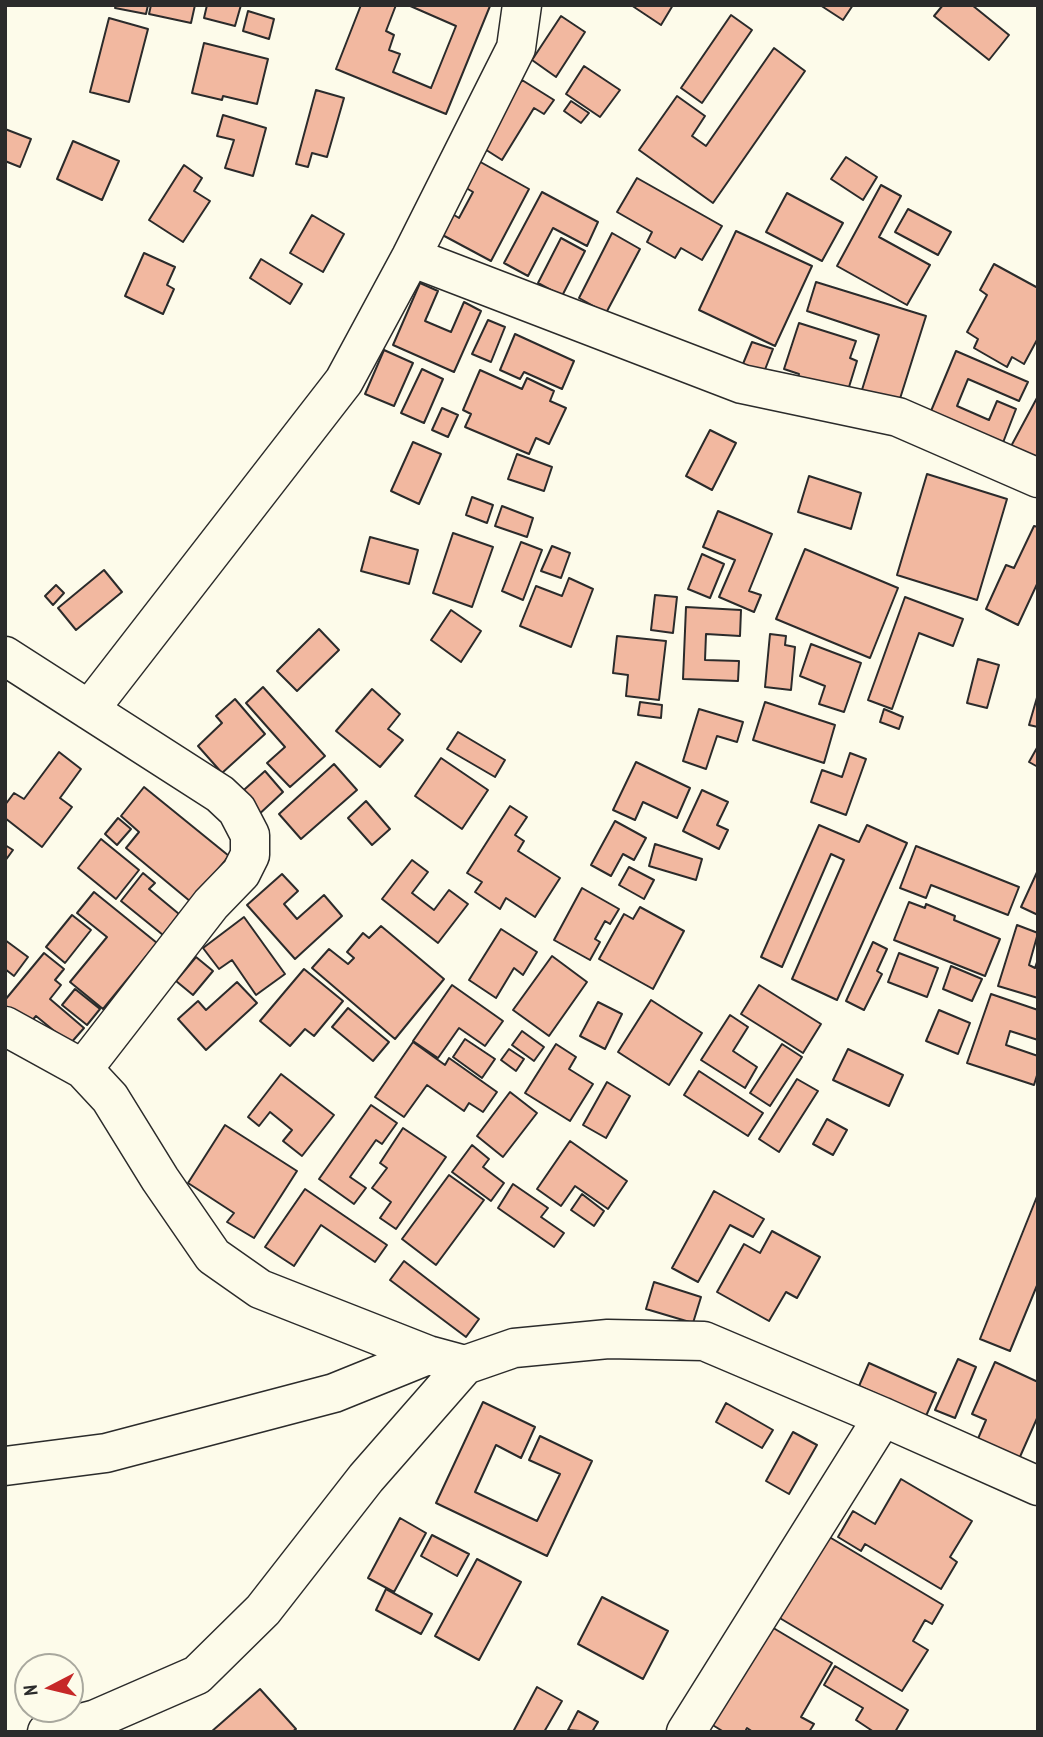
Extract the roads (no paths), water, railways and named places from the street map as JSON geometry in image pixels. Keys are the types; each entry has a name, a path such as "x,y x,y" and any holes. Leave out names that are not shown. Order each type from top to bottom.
{"street":[{"path":"89,710 344,381 411,257 516,48 522,5"},
{"path":"411,257 742,384 898,417 1038,478"},
{"path":"5,656 220,794 237,810 250,835 250,855 242,873 211,904 83,1069"},
{"path":"5,1026 83,1069 110,1098 160,1179 213,1256 260,1289 428,1355 465,1365"},
{"path":"47,1732 96,1719 197,1675 263,1610 366,1478 465,1365 514,1348 608,1339 704,1341 1038,1486"},
{"path":"5,1466 106,1453 133,1446 334,1393 428,1355"},
{"path":"686,1732 883,1417"}]}
